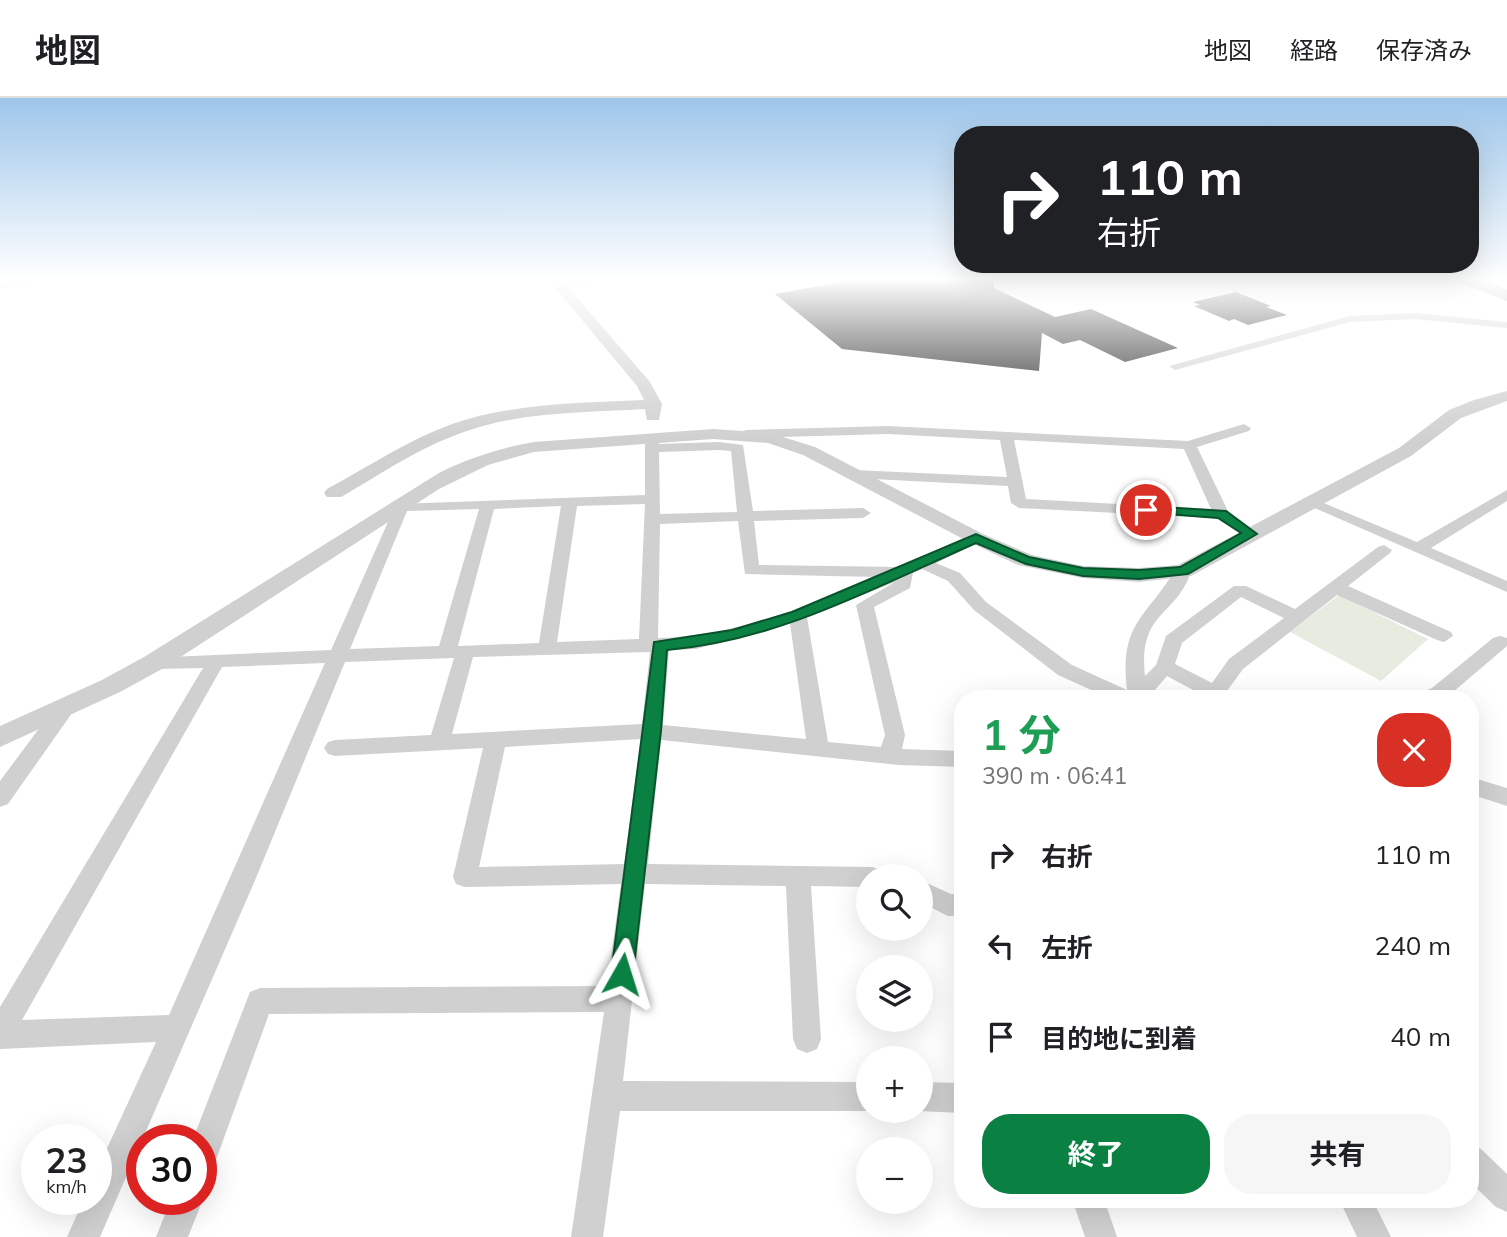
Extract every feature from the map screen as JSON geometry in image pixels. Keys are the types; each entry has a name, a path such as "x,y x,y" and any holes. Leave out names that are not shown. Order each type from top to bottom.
{"street":[{"path":"587,1237 653,731 654,404 644,385 600,333"},
{"path":"1175,366 1300,333"},
{"path":"746,435 789,443 976,538 1026,560 1083,572 1139,575 1183,571 1405,452 1455,414 1480,403 1507,396"},
{"path":"334,493 457,428 545,411 654,404"},
{"path":"0,737 65,708 153,663 440,480 485,457 534,447 888,430 1189,446 1244,428"},
{"path":"1006,436 1019,503 1222,514"},
{"path":"652,443 738,448 751,570 904,572"},
{"path":"1189,446 1222,514 1250,534"},
{"path":"854,474 1015,482"},
{"path":"1418,549 1507,495"},
{"path":"401,507 653,499"},
{"path":"547,649 570,501"},
{"path":"1309,502 1507,587"},
{"path":"440,741 488,504"},
{"path":"83,1237 177,1028 401,507"},
{"path":"653,519 863,513"},
{"path":"153,663 696,643 798,616 904,572 976,538"},
{"path":"1223,690 1236,664 1384,550"},
{"path":"922,563 954,577 980,606 1065,670 1116,690"},
{"path":"1134,690 1135,638 1154,609 1180,582 1183,571"},
{"path":"889,756 895,735 865,605 904,584 904,572"},
{"path":"1335,587 1444,636"},
{"path":"1141,690 1165,667 1172,640 1240,590 1297,617"},
{"path":"798,616 818,748"},
{"path":"1444,690 1500,642"},
{"path":"0,1034 216,661"},
{"path":"1165,667 1210,690"},
{"path":"0,798 65,708"},
{"path":"335,748 653,731 889,756 954,759"},
{"path":"496,739 465,877 634,874 856,877"},
{"path":"1479,788 1507,797"},
{"path":"798,875 807,1039"},
{"path":"933,897 948,905 954,905"},
{"path":"214,1124 260,1001 620,999"},
{"path":"0,1034 177,1028"},
{"path":"607,1096 856,1097"},
{"path":"933,1097 954,1098"},
{"path":"1479,1169 1507,1196"},
{"path":"1091,1208 1101,1237"},
{"path":"1360,1208 1375,1237"},
{"path":"172,1237 181,1215"}],"shaded area":[{"path":"1339,595 1428,639 1381,681 1290,632"}],"building":[{"path":"823,333 1042,333 1039,371 842,349"},
{"path":"1042,333 1145,333 1178,348 1125,362 1080,340 1063,344"}],"route":[{"path":"622,974 653,731 660,646 696,643 734,635 798,616 976,538 1026,560 1083,572 1139,575 1183,571 1250,534 1222,514 1146,510"}]}
